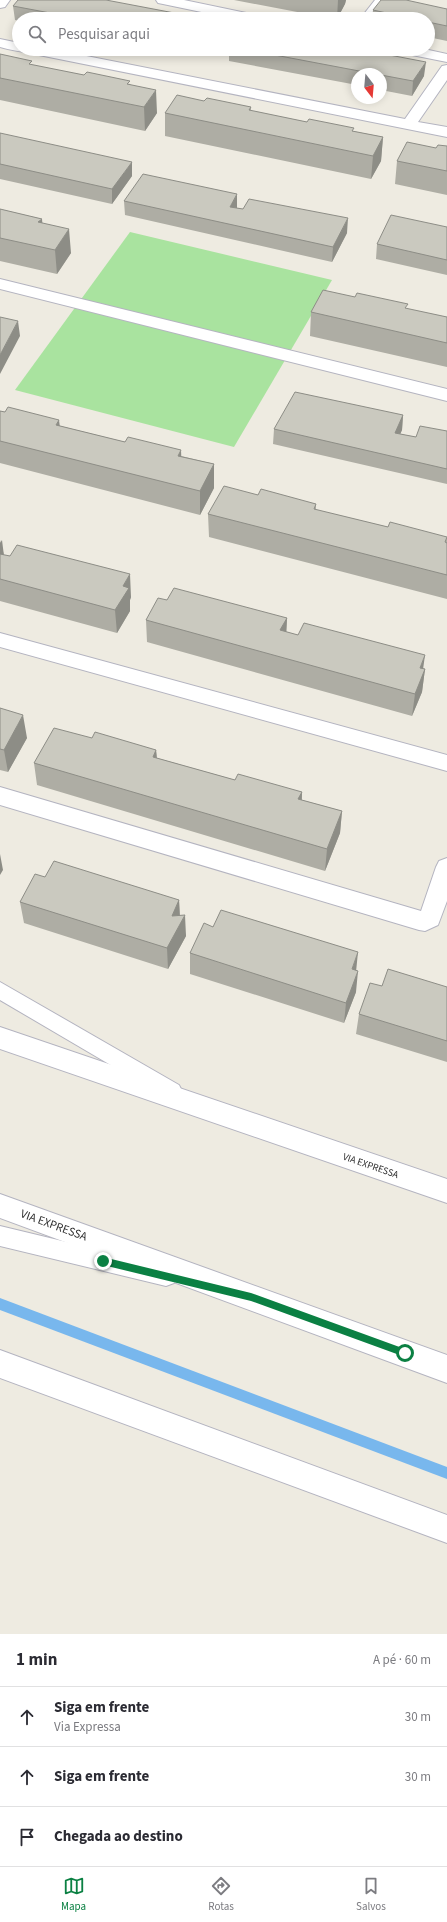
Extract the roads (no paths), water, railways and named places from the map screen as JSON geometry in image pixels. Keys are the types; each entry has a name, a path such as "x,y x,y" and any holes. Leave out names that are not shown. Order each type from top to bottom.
{"street":[{"path":"0,4 3,0"},
{"path":"163,0 222,12"},
{"path":"374,12 383,0"},
{"path":"0,43 12,46"},
{"path":"64,56 447,132"},
{"path":"435,56 447,58"},
{"path":"408,125 447,69"},
{"path":"0,284 447,395"},
{"path":"0,640 447,762"},
{"path":"0,796 419,920 430,918 447,867"},
{"name":"VIA EXPRESSA","path":"0,1038 447,1191"},
{"name":"VIA EXPRESSA","path":"0,1206 447,1368"},
{"path":"0,1364 447,1529"}],"lane":[{"path":"0,990 197,1106"},
{"path":"0,1236 251,1297"}],"waterway":[{"path":"0,1304 447,1473"}]}
